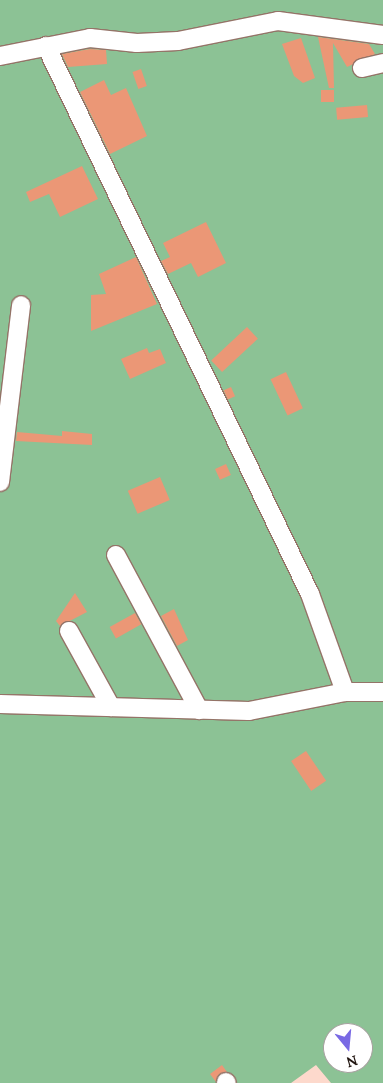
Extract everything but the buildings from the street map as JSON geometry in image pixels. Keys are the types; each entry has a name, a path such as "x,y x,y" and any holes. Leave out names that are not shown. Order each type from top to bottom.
{"street":[{"path":"0,56 90,38 137,43 178,41 296,20 383,35"},
{"path":"46,46 310,594 345,692"},
{"path":"362,68 383,63"},
{"path":"0,482 21,305"},
{"path":"116,555 199,710"},
{"path":"69,631 111,708"},
{"path":"0,704 249,711 345,692 383,692"}],"green space":[{"path":"0,0 383,0 383,1083 331,1083 316,1065 291,1083 0,1083"}]}
